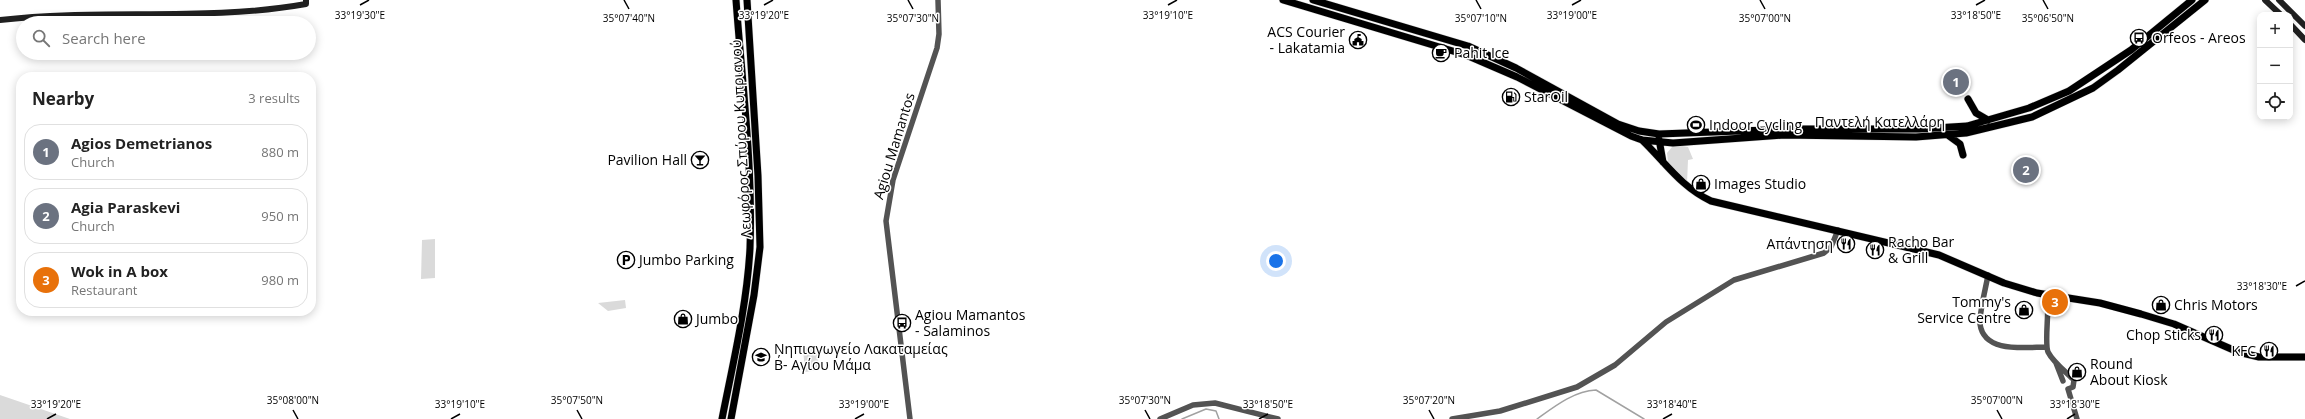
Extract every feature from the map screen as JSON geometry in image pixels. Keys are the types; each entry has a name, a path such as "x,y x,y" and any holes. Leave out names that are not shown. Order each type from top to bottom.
{"main road":[{"name":"Λεωφόρος Σπύρου Κυπριανού","path":"722,419 745,291 750,249 750,189 736,0"},
{"name":"Λεωφόρος Σπύρου Κυπριανού","path":"731,419 754,295 760,247 758,176 747,0"},
{"path":"1283,0 1466,55 1517,77 1619,131 1642,140 1665,166 1689,188 1711,201 1939,255 2004,283 2047,293 2100,302 2174,324 2238,352 2259,357 2305,357"},
{"name":"Παντελή Κατελλάρη","path":"1313,0 1332,2 1468,46 1516,68 1618,124 1639,131 1659,134 1792,129 1919,130 1961,126 1988,120 2030,108 2069,91 2132,50 2192,0"},
{"name":"Παντελή Κατελλάρη","path":"1642,140 1660,142 1784,135 1916,137 1948,136 1966,133 2032,116 2072,99 2118,70 2205,0"},
{"path":"2265,0 2278,12"},
{"path":"2279,0 2305,26"},
{"path":"53,16 229,14 306,2"},
{"path":"0,20 16,19"},
{"path":"2293,27 2305,40"},
{"path":"1968,99 1976,114 1988,120"},
{"path":"1659,134 1665,166"},
{"path":"1948,136 1960,144 1963,155"}],"street":[{"name":"Agiou Mamantos","path":"910,419 886,221 893,180 937,48 939,34 938,0"},
{"path":"1328,13 1332,2"},
{"path":"1452,419 1500,411 1553,396 1586,383 1615,365 1666,322 1721,288 1743,276 1824,253 1831,247 1838,230"},
{"path":"1988,275 1980,325 1988,339 2001,346 2047,348"},
{"path":"2047,293 2049,304 2047,348 2055,361 2063,381 2063,385 2068,389 2077,419"},
{"path":"2055,361 2075,383 2072,388 2068,389"},
{"path":"2063,381 2065,378 2070,377"},
{"path":"1160,419 1193,405 1215,403 1278,419"}],"shaded area":[{"path":"1672,147 1688,147 1693,159 1688,160 1687,183 1668,163 1667,153"},
{"path":"435,239 435,278 421,279 422,240"},
{"path":"625,300 626,308 608,311 598,303"},
{"path":"817,347 819,370 805,372 803,348"},
{"path":"0,395 70,419 0,419"}],"waterway":[{"path":"1537,419 1572,396 1596,390 1644,419"},
{"path":"1182,419 1206,409 1216,411 1219,419"}],"place":[{"name":"Orfeos - Areos","path":"2139,38"},
{"name":"ACS Courier - Lakatamia","path":"1358,40"},
{"name":"Pahit Ice","path":"1441,53"},
{"name":"Agios Demetrianos","path":"1956,82"},
{"name":"StarOil","path":"1511,97"},
{"name":"Indoor Cycling","path":"1696,125"},
{"name":"Pavilion Hall","path":"700,160"},
{"name":"Agia Paraskevi","path":"2026,170"},
{"name":"Images Studio","path":"1701,184"},
{"name":"Απάντηση","path":"1846,244"},
{"name":"Racho Bar & Grill","path":"1875,250"},
{"name":"Jumbo Parking","path":"626,260"},
{"name":"Wok in A box","path":"2055,302"},
{"name":"Chris Motors","path":"2161,305"},
{"name":"Tommy's Service Centre","path":"2024,310"},
{"name":"Jumbo","path":"683,319"},
{"name":"Agiou Mamantos - Salaminos","path":"902,323"},
{"name":"Chop Sticks","path":"2214,335"},
{"name":"KFC","path":"2269,351"},
{"name":"Νηπιαγωγείο Λακαταμείας Β΄- Αγίου Μάμα","path":"761,357"},
{"name":"Round About Kiosk","path":"2077,372"}]}
